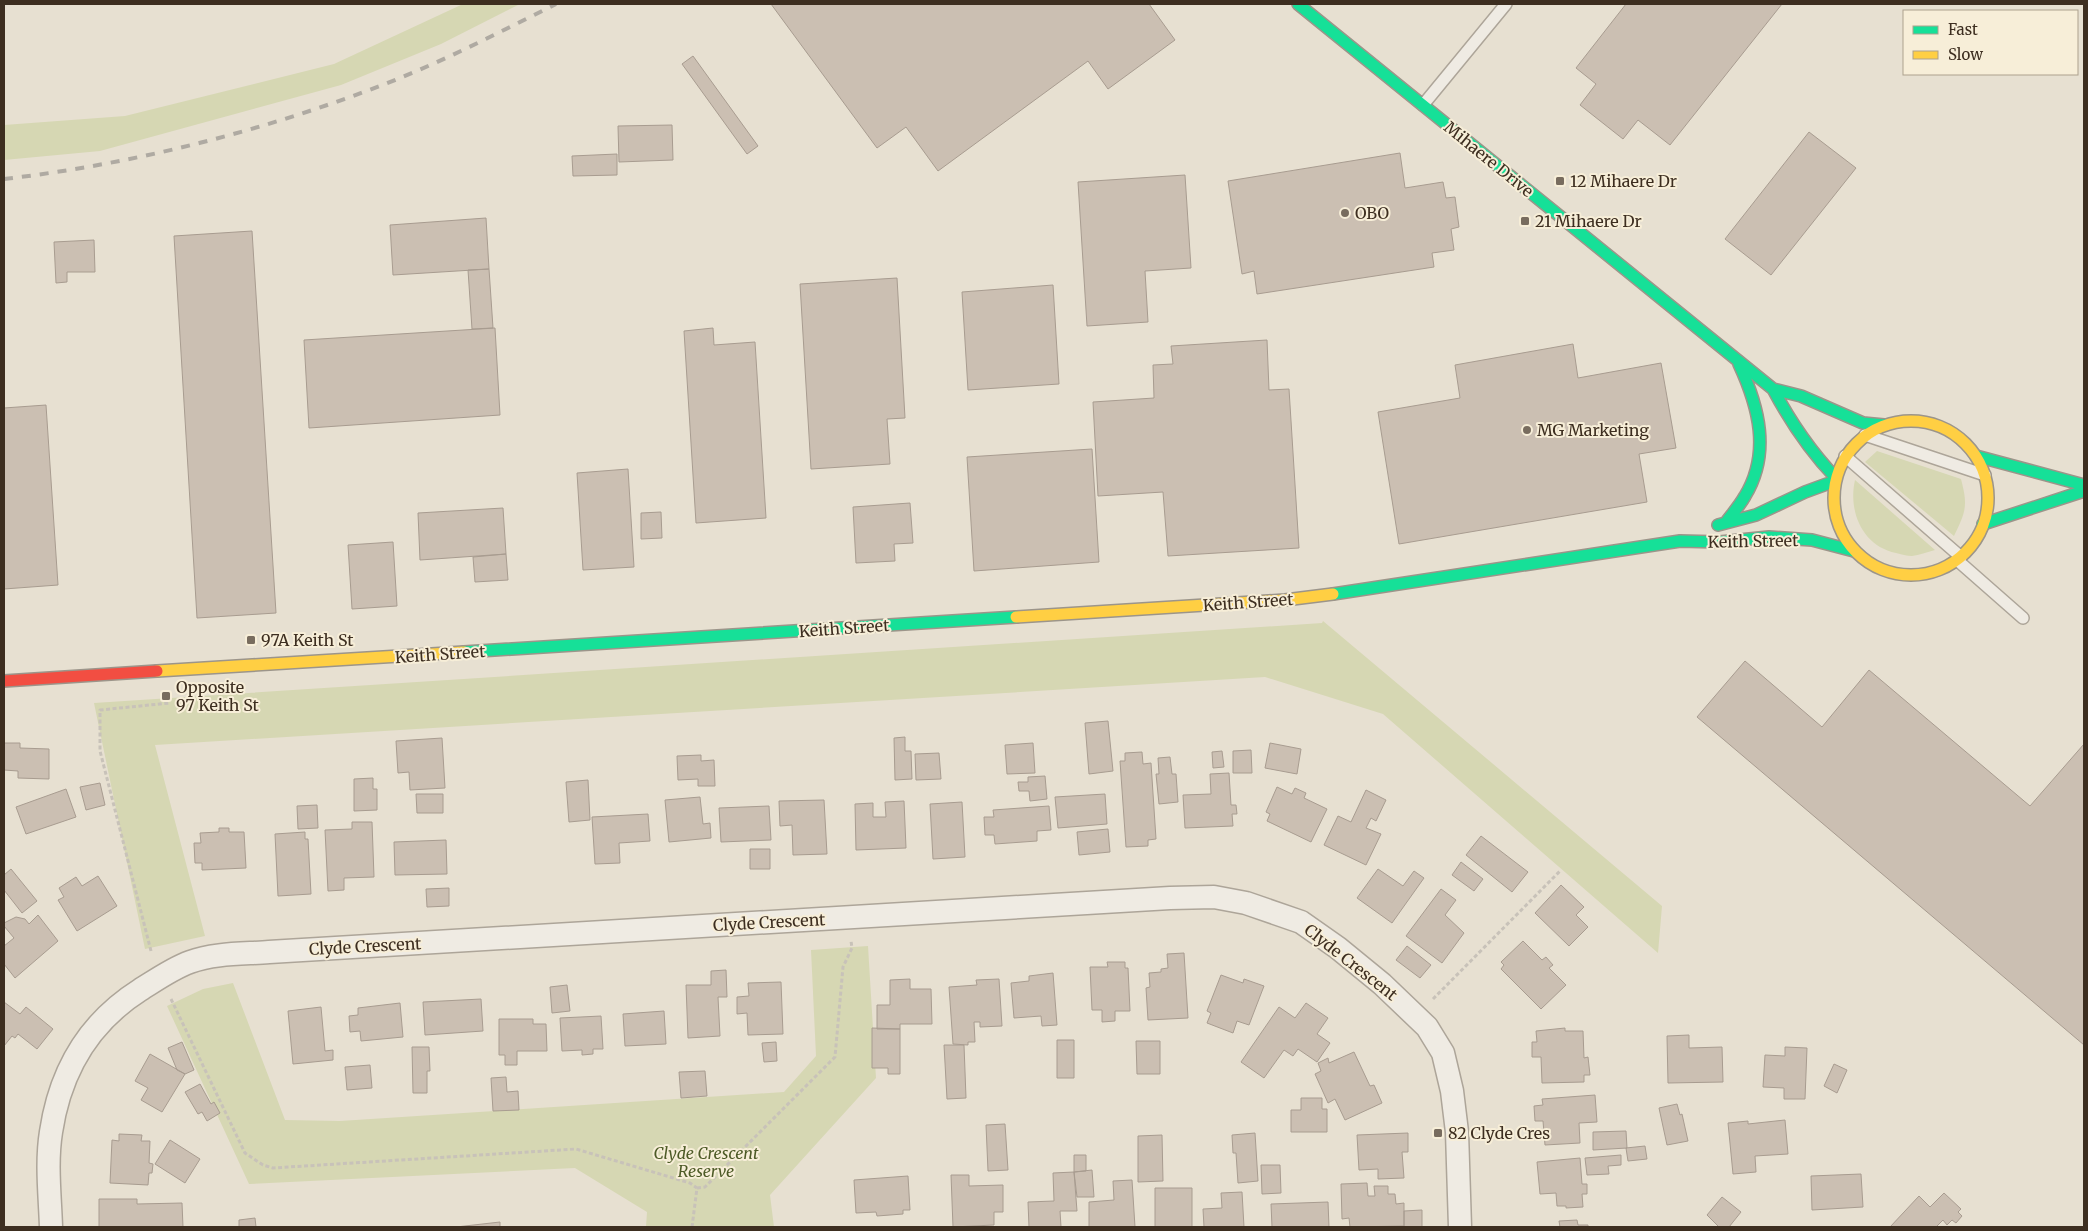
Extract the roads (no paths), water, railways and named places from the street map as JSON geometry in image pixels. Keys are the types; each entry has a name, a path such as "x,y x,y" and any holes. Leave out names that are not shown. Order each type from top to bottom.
{"street":[{"name":"Mihaere Drive","path":"1298,4 1773,390 1786,414 1821,462 1836,479"},
{"path":"1727,521 1747,492 1756,467 1761,444 1758,412 1751,388 1738,360"},
{"name":"Mihaere Drive","path":"1773,390 1801,396 1863,423 1884,425"},
{"path":"1904,420 1925,421 1945,428 1963,440 1976,456 1985,475 1988,492 1987,508 1983,524 1974,542 1959,558 1941,569 1922,574 1904,575 1885,571 1868,563 1854,551 1843,536 1836,518 1833,499 1836,479 1845,456 1865,435 1884,425 1904,420"},
{"path":"1976,456 2084,485"},
{"name":"Keith Street","path":"1680,541 1727,521 1754,516 1787,502 1814,486 1836,479"},
{"path":"1983,524 2084,490"},
{"name":"Keith Street","path":"4,681 1285,600 1382,588 1680,541 1720,542 1769,537 1812,540 1854,551"},
{"name":"Clyde Crescent","path":"51,1227 49,1163 51,1133 59,1096 72,1060 94,1029 127,998 160,977 190,962 220,956 269,952 1214,897 1246,903 1301,922 1338,948 1416,1015 1427,1027 1443,1053 1452,1091 1457,1132 1460,1227"}],"lane":[{"path":"1422,105 1506,4"},
{"path":"1865,435 1985,475"},
{"path":"1845,456 2023,618"}],"railway":[{"path":"4,179 53,173 150,155 198,144 292,117 385,84 429,66 556,4"}],"place":[{"name":"12 Mihaere Dr","path":"1560,181"},
{"name":"OBO","path":"1345,213"},
{"name":"21 Mihaere Dr","path":"1525,221"},
{"name":"MG Marketing","path":"1527,430"},
{"name":"97A Keith St","path":"251,640"},
{"name":"Opposite 97 Keith St","path":"166,696"},
{"name":"82 Clyde Cres","path":"1438,1133"}],"park label":[{"name":"Clyde Crescent Reserve","path":"706,1162"}]}
